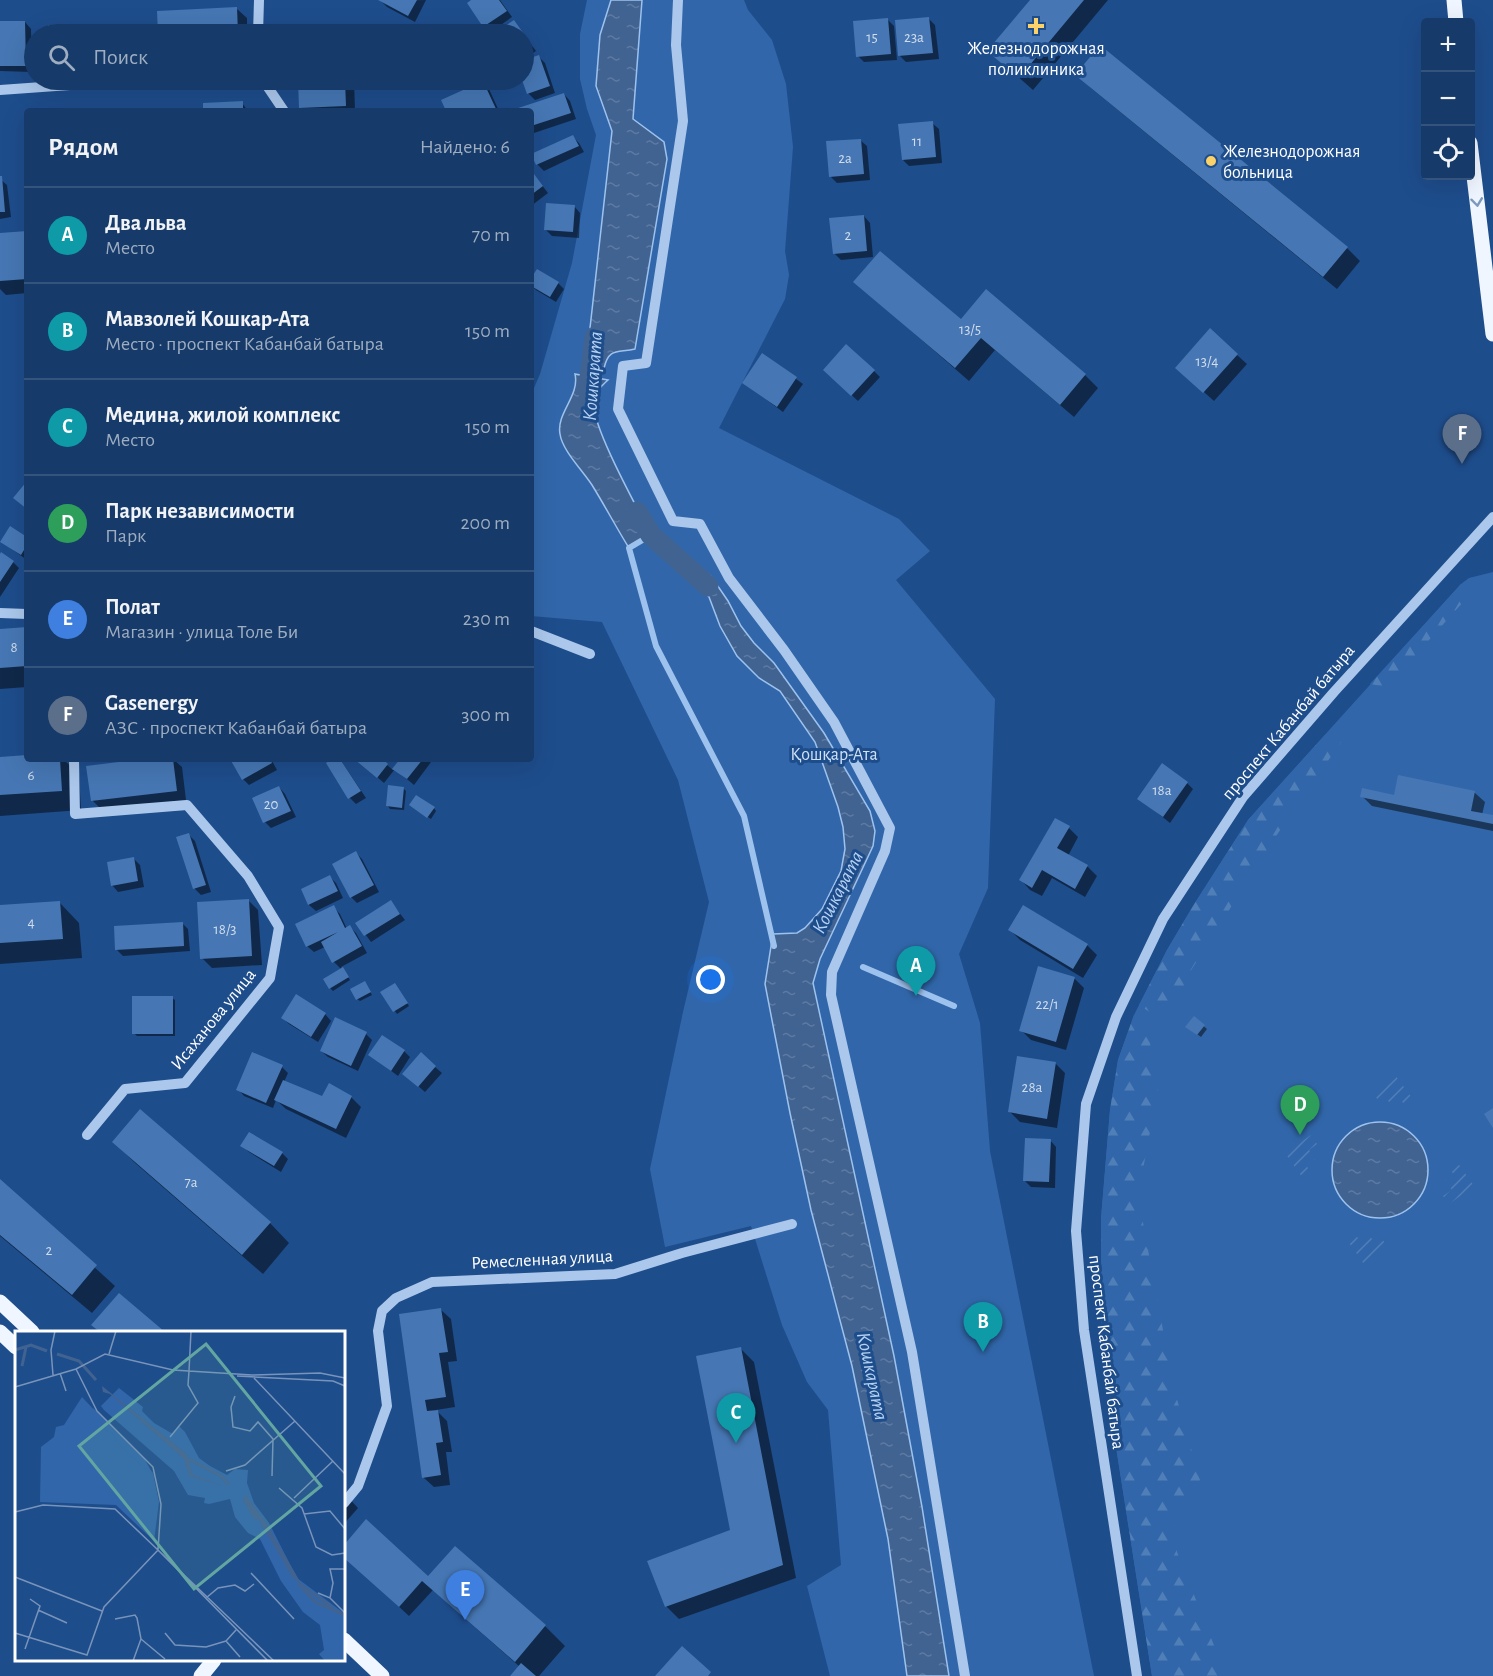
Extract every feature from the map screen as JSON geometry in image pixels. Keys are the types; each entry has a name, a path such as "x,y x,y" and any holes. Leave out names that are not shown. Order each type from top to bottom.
{"main road":[{"path":"1454,0 1456,18"},
{"path":"1474,180 1493,334"},
{"path":"0,1302 31,1331"},
{"path":"0,1332 15,1346"},
{"path":"345,1641 382,1676"},
{"path":"201,1676 212,1661"}],"street":[{"path":"258,24 259,0"},
{"path":"678,0 676,45 683,121 646,363 623,366 618,409 674,521 700,524 729,578 784,650 834,722 890,828 885,851 832,972 831,995 912,1352 965,1676"},
{"path":"0,90 24,88"},
{"path":"270,90 282,108"},
{"name":"проспект Кабанбай батыра","path":"1137,1676 1084,1330 1076,1231 1086,1104 1116,1017 1163,920 1243,797 1334,692 1493,517"},
{"path":"0,613 24,614"},
{"path":"534,632 590,654"},
{"name":"Исаханова улица","path":"74,762 75,814 187,806 248,876 279,927 270,978 185,1083 125,1089 87,1135"},
{"name":"Ремесленная улица","path":"345,1502 358,1486 387,1406 378,1331 382,1311 396,1298 432,1282 615,1274 792,1224"}],"green space":[{"name":"Қошқар-Ата","path":"587,0 744,0 748,10 772,40 786,84 793,147 785,251 789,275 785,299 719,428 899,519 930,551 896,580 995,699 988,888 959,954 980,1023 990,1151 1094,1676 830,1676 807,1586 841,1565 828,1410 807,1382 782,1325 751,1226 665,1247 650,1169 709,902 678,780 602,622 534,616 534,388 572,263 596,135 580,79 580,34"},
{"path":"1493,572 1493,1676 1152,1676 1111,1415 1101,1317 1101,1219 1110,1110 1118,1060 1134,1015 1167,950 1248,820 1461,584 1469,578"},
{"path":"1461,584 1464,601 1387,687 1370,684"},
{"path":"1338,728 1341,742 1274,839 1188,975 1185,982 1188,989 1165,1022 1139,1005 1167,950 1248,820 1325,735"},
{"path":"1134,1015 1149,1025 1151,1056 1158,1089 1138,1196 1174,1389 1200,1480 1173,1515 1177,1552 1217,1653 1222,1676 1152,1676 1111,1415 1101,1317 1101,1219 1110,1110 1118,1060"},
{"path":"1395,1075 1415,1102 1407,1108 1400,1099 1391,1105 1385,1096 1378,1100 1372,1092"},
{"path":"1311,1135 1317,1144 1309,1150 1315,1159 1306,1165 1310,1171 1302,1177 1285,1153"},
{"path":"1457,1162 1474,1186 1449,1204 1443,1196 1452,1190 1445,1181 1454,1175 1449,1168"},
{"path":"1355,1234 1360,1241 1369,1235 1376,1244 1382,1239 1388,1247 1364,1264 1347,1240"}],"water":[{"path":"611,0 642,0 633,119 664,142 667,159 635,349 615,352 606,361 604,368 586,364 612,131 596,86 600,35"},
{"path":"575,374 608,380 595,397 595,415 608,449 651,535 629,548 592,485 569,453 560,434 561,419 576,382"},
{"path":"696,565 711,576 741,626 774,663 824,733 870,811 875,831 873,846 820,959 813,983 894,1356 922,1507 949,1676 907,1676 888,1539 852,1366 811,1210 765,984 773,934 797,933 805,928 822,909 841,871 845,849 843,827 815,742 780,691 759,678 737,656 720,626 709,597 683,569"},
{"path":"1380,1122 1398,1125 1414,1136 1425,1152 1428,1170 1425,1188 1414,1204 1398,1215 1380,1218 1362,1215 1346,1204 1335,1188 1332,1170 1335,1152 1346,1136 1362,1125"}],"building":[{"path":"378,0 417,0 408,16"},
{"path":"471,0 499,0 507,11 488,24 481,24 467,3"},
{"name":"Железнодорожная поликлиника","path":"1030,0 1084,0 1019,78 987,51"},
{"path":"237,7 238,24 158,24 157,11"},
{"path":"929,17 933,53 898,56 895,20"},
{"path":"888,18 891,54 856,57 853,21"},
{"path":"0,21 25,21 24,66 0,66"},
{"name":"Железнодорожная больница","path":"1100,45 1348,247 1323,277 1075,75"},
{"path":"539,55 550,86 527,94 526,90 534,90 534,57"},
{"path":"298,90 345,90 346,106 299,108"},
{"path":"463,90 487,90 496,108 445,108 441,100"},
{"path":"564,93 571,113 534,125 534,108 518,108"},
{"path":"243,101 243,108 203,108 203,103"},
{"path":"933,121 936,157 902,160 898,124"},
{"path":"573,135 579,146 536,165 534,153"},
{"path":"861,139 864,174 829,177 826,141"},
{"path":"534,174 543,186 534,193"},
{"path":"0,176 2,176 5,212 0,212"},
{"path":"546,203 575,205 573,232 544,230"},
{"path":"864,215 867,251 833,254 829,218"},
{"path":"24,231 24,279 0,281 0,233"},
{"path":"880,251 961,319 986,289 1086,374 1060,405 981,338 955,368 853,282"},
{"path":"537,269 559,282 550,297 534,288 534,274"},
{"path":"1210,328 1238,354 1203,393 1175,368"},
{"path":"846,344 875,370 851,396 823,370"},
{"path":"762,353 797,377 777,407 742,383"},
{"path":"24,485 24,507 13,498"},
{"path":"10,526 24,535 24,550 21,555 0,542"},
{"path":"1,552 14,561 0,582 0,554"},
{"path":"24,627 24,666 0,668 0,629"},
{"path":"24,755 24,762 60,762 62,791 0,795 0,757"},
{"path":"119,762 173,762 177,791 91,801 86,766"},
{"path":"232,762 272,762 272,763 242,780"},
{"path":"342,762 361,791 348,799 326,763"},
{"path":"358,762 386,762 388,764 377,778"},
{"path":"398,762 421,762 407,779 392,769"},
{"path":"1162,763 1188,782 1163,817 1137,799"},
{"path":"1398,775 1475,791 1471,811 1493,815 1493,824 1360,797 1362,788 1394,795"},
{"path":"388,785 404,787 402,808 386,806"},
{"path":"279,786 291,811 263,823 252,798"},
{"path":"416,795 435,807 427,818 409,805"},
{"path":"1055,818 1070,826 1057,848 1088,865 1075,889 1042,870 1032,888 1019,880"},
{"path":"189,833 206,885 193,889 176,837"},
{"path":"356,851 374,885 350,898 332,864"},
{"path":"134,857 138,881 111,886 107,862"},
{"path":"330,875 338,891 308,905 301,889"},
{"path":"249,899 252,956 200,959 197,902"},
{"path":"391,900 400,914 364,936 355,923"},
{"path":"60,901 63,939 0,943 0,905"},
{"path":"334,905 345,928 350,925 362,946 332,963 321,942 338,932 306,947 295,924"},
{"path":"1023,905 1088,944 1073,969 1008,930"},
{"path":"183,922 184,946 115,950 114,926"},
{"path":"1038,966 1075,977 1056,1042 1019,1031"},
{"path":"343,967 349,977 329,989 323,979"},
{"path":"365,981 371,992 356,1000 350,989"},
{"path":"395,983 408,1003 393,1012 380,992"},
{"path":"296,994 326,1013 311,1037 281,1018"},
{"path":"132,996 173,996 173,1034 132,1034"},
{"path":"1194,1016 1205,1025 1197,1035 1185,1027"},
{"path":"335,1017 367,1032 351,1066 320,1051"},
{"path":"382,1035 405,1050 391,1071 368,1055"},
{"path":"252,1052 283,1065 266,1103 236,1090"},
{"path":"421,1052 436,1066 418,1087 402,1074"},
{"path":"1017,1056 1056,1062 1047,1119 1008,1112"},
{"path":"283,1080 322,1096 329,1083 352,1096 336,1129 274,1100"},
{"path":"1493,1108 1493,1128 1484,1114"},
{"path":"140,1109 271,1222 242,1255 112,1142"},
{"path":"249,1132 283,1152 274,1166 240,1146"},
{"path":"1025,1138 1051,1139 1049,1182 1023,1181"},
{"path":"0,1179 97,1265 72,1295 0,1235"},
{"path":"119,1293 164,1331 99,1331 91,1325"},
{"path":"441,1308 448,1352 439,1353 446,1397 425,1400 427,1411 438,1410 443,1442 436,1443 441,1475 422,1478 399,1314"},
{"path":"741,1347 783,1565 665,1607 647,1561 730,1530 696,1356"},
{"path":"366,1519 428,1576 455,1546 546,1625 515,1662 422,1581 399,1607 345,1559 345,1544"},
{"path":"682,1646 711,1672 708,1676 655,1676"},
{"path":"521,1663 536,1676 510,1676"}],"waterway":[{"name":"Кошкарата","path":"589,405 595,337"},
{"name":"Кошкарата","path":"637,512 651,535 708,586"},
{"path":"651,535 629,548 656,646 744,816 774,946"},
{"path":"863,967 954,1006"}],"place":[{"name":"Железнодорожная поликлиника","path":"1036,26"},
{"name":"Железнодорожная больница","path":"1211,161"},
{"name":"Gasenergy","path":"1462,464"},
{"name":"Два льва","path":"916,996"},
{"name":"Парк независимости","path":"1300,1135"},
{"name":"Мавзолей Кошкар-Ата","path":"983,1352"},
{"name":"Медина, жилой комплекс","path":"736,1443"},
{"name":"Полат","path":"465,1620"}]}
